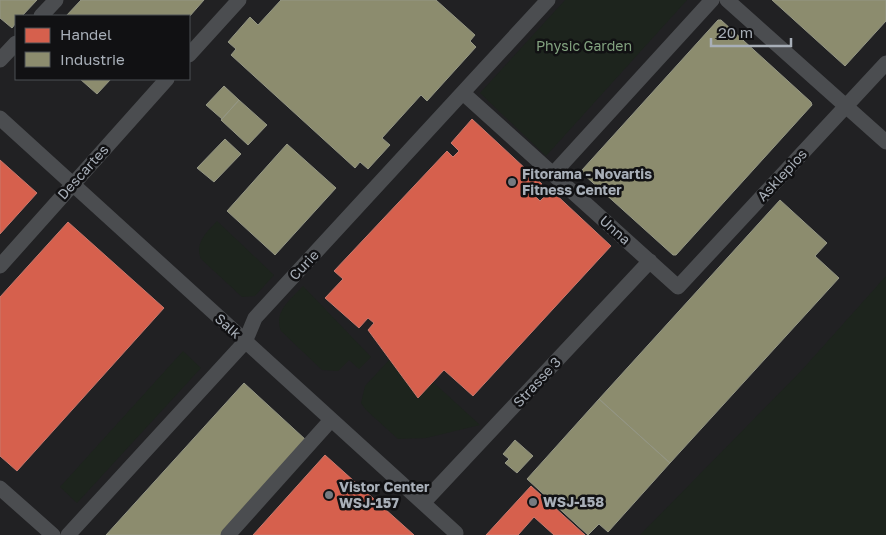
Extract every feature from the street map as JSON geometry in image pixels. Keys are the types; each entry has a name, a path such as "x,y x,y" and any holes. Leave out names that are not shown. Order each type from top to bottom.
{"lane":[{"path":"42,15 56,0"},
{"path":"190,54 239,0"},
{"name":"Curie","path":"68,535 245,342 255,318 548,0"},
{"path":"553,174 712,0"},
{"path":"727,0 886,142"},
{"path":"0,60 15,44"},
{"name":"Asklepios","path":"678,287 886,63"},
{"name":"Descartes","path":"0,266 166,80"},
{"name":"Unna","path":"463,93 678,287"},
{"name":"Salk","path":"0,118 455,534"},
{"name":"Strasse 3","path":"423,503 650,261"},
{"path":"228,535 331,420"},
{"path":"0,488 53,535"}],"shaded area":[{"path":"0,0 886,0 886,535 0,535"}],"green space":[{"name":"Physic Garden","path":"565,0 687,0 546,156 480,93"},
{"path":"217,221 274,275 255,296 242,297 201,259 199,253 200,243"},
{"path":"886,276 886,535 640,535 801,371"},
{"path":"303,286 371,357 359,369 349,360 338,371 322,370 281,331 279,318 281,312 284,306"},
{"path":"183,351 201,368 77,503 60,487"},
{"path":"390,359 418,397 433,382 480,425 426,438 398,439 366,410 361,403 365,386"}],"building: Handel":[{"path":"472,119 542,184 533,194 540,201 551,190 611,246 473,396 444,370 418,398 368,330 374,323 368,318 359,328 325,298 343,279 334,271 447,151 453,157 459,151 451,143"},
{"path":"0,160 37,193 0,234"},
{"path":"68,222 164,308 17,471 0,456 0,297"},
{"name":"Vistor Center WSJ-157","path":"325,455 414,535 253,535"},
{"name":"WSJ-158","path":"531,486 585,535 554,535 534,517 518,535 486,535"}],"building: Industrie":[{"path":"0,0 37,0 23,15 15,15 15,24 12,28 0,18"},
{"path":"81,0 204,0 190,16 67,15"},
{"path":"281,0 436,0 475,35 470,41 476,47 427,101 421,95 382,138 390,145 368,169 360,162 355,168 231,55 236,49 228,42 250,17 258,25"},
{"path":"772,0 886,0 886,21 845,66"},
{"path":"718,20 721,20 811,102 812,105 676,255 673,255 582,173 582,170"},
{"path":"81,80 110,80 97,94"},
{"path":"224,86 239,100 222,119 206,105"},
{"path":"239,100 267,125 248,145 221,120"},
{"path":"225,139 241,154 214,182 197,168"},
{"path":"287,144 336,188 275,255 227,211"},
{"path":"780,200 827,243 815,256 839,278 670,463 599,399"},
{"path":"244,383 306,440 220,535 106,535"},
{"path":"599,399 670,463 608,532 599,524 588,535 527,479"},
{"path":"515,440 533,456 517,473 505,463 509,459 503,454"}],"place":[{"name":"Fitorama - Novartis Fitness Center","path":"512,182"},
{"name":"Vistor Center WSJ-157","path":"329,495"},
{"name":"WSJ-158","path":"533,502"}]}
